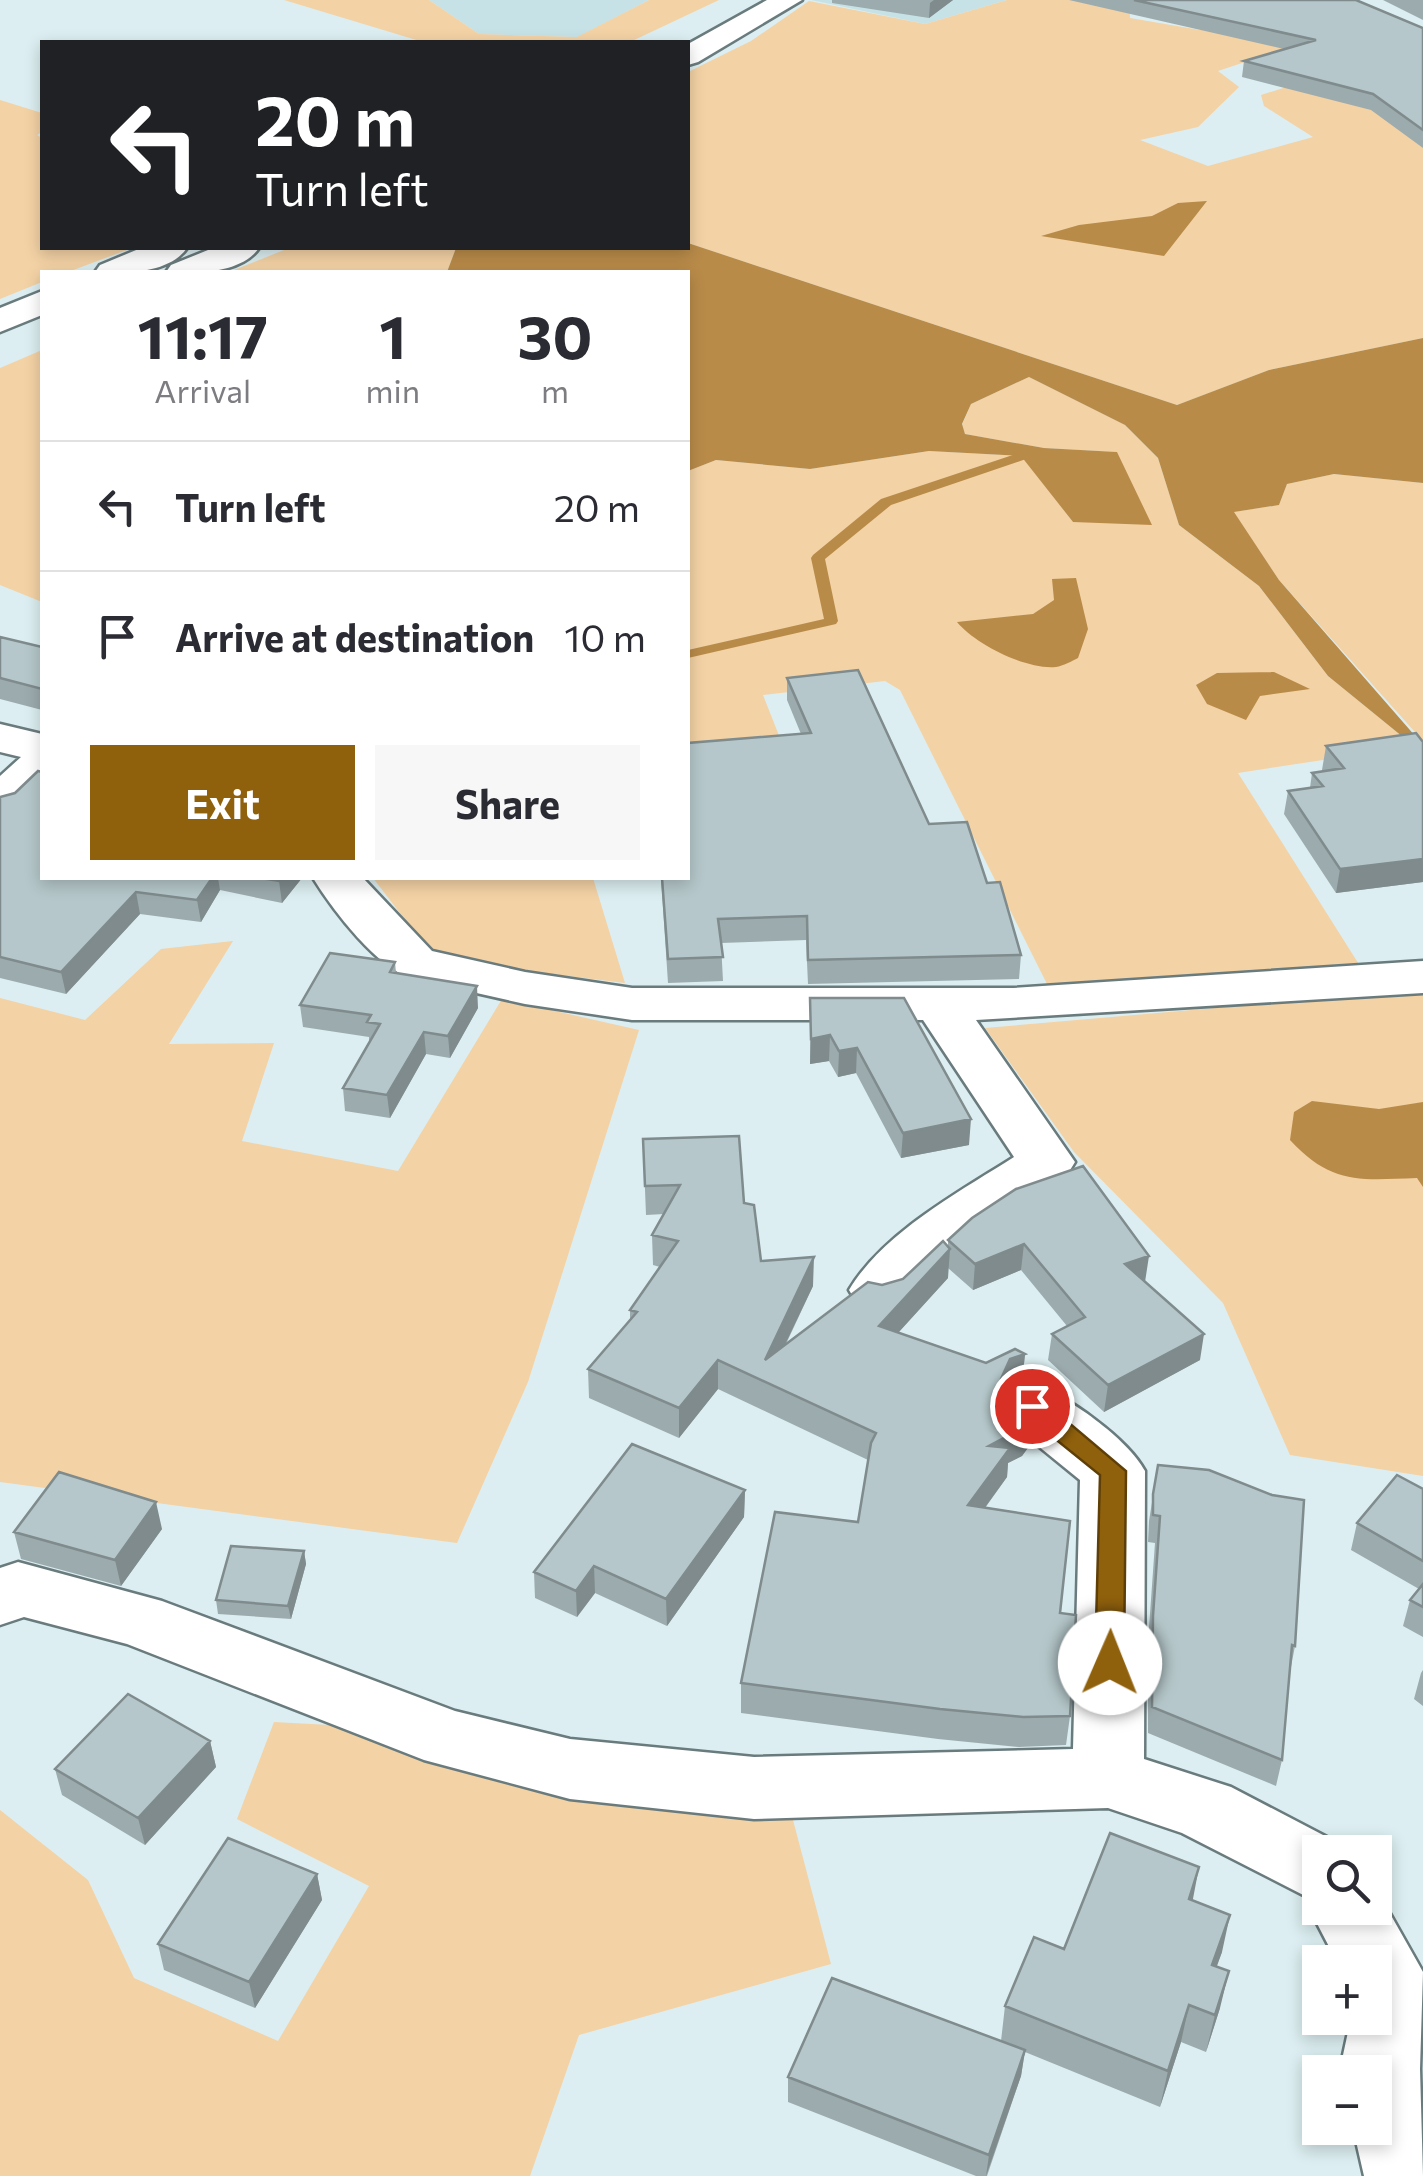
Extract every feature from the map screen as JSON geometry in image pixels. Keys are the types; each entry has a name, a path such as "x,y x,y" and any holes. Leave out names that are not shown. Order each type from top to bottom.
{"street":[{"path":"665,40 743,0"},
{"path":"690,55 788,0"},
{"path":"117,270 165,250"},
{"path":"188,270 237,250"},
{"path":"0,320 40,303"},
{"path":"0,350 40,333"},
{"path":"0,738 40,748"},
{"path":"0,802 40,764"},
{"path":"339,880 414,963 525,988 632,1004 1014,1004 1423,978"},
{"path":"880,1290 946,1226 1047,1162 938,1004"},
{"path":"1032,1406 1113,1471 1108,1778"},
{"path":"0,1598 18,1589 138,1620 449,1739 570,1769 754,1788 1108,1778 1204,1809 1302,1861"},
{"path":"1355,1925 1395,1996 1380,2069 1405,2176"}],"shaded area":[{"path":"284,0 429,0 479,34 577,37 649,0 719,0 634,40 416,40"},
{"path":"429,0 649,0 578,37 479,34"},
{"path":"811,0 1007,0 925,24"},
{"path":"1007,0 1129,0 1130,18 1200,30 1317,0 1367,21 1218,71 1239,87 1198,127 1140,140 1208,166 1313,137 1264,106 1261,95 1299,83 1423,96 1423,338 1269,370 1177,405 690,244 690,71 751,41 809,1 925,24"},
{"path":"0,100 40,112 40,250 127,250 73,270 40,270 40,283 0,299"},
{"path":"1207,201 1164,256 1041,236 1079,225 1152,216 1178,203"},
{"path":"690,244 1177,405 1269,370 1423,338 1423,483 1334,474 1287,484 1279,505 1234,512 1279,580 1423,745 1414,746 1328,676 1259,586 1179,525 1158,458 1125,425 1029,377 971,404 962,424 965,434 1044,448 1117,452 1152,525 1073,522 1021,456 929,451 810,469 716,460 690,470 690,270 448,270 455,250 690,250"},
{"path":"284,250 455,250 448,270 234,270"},
{"path":"40,351 40,601 0,585 0,368"},
{"path":"1029,377 1125,425 1158,458 1179,525 1259,586 1328,676 1414,746 1238,773 1360,966 1050,990 900,690 885,681 763,695 789,761 690,763 690,470 716,460 810,469 929,451 1022,456 1073,522 1117,452 1044,448 965,434 962,425 971,404"},
{"path":"1334,474 1423,483 1423,741 1279,580 1233,512 1279,505 1287,484"},
{"path":"1076,578 1088,629 1078,658 1062,666 1044,667 1016,660 976,639 957,622 1033,614 1054,600 1052,579"},
{"path":"1274,672 1310,689 1260,696 1246,720 1207,704 1196,685 1217,673"},
{"path":"375,880 594,880 625,983 445,961 426,947"},
{"path":"233,941 169,1044 274,1043 242,1141 398,1171 502,999 639,1030 528,1382 457,1543 0,1482 0,998 85,1020 161,949"},
{"path":"1423,990 1423,1476 1290,1455 1223,1303 1074,1152 985,1028"},
{"path":"1312,1101 1379,1109 1423,1102 1423,1187 1417,1178 1348,1177 1305,1155 1290,1140 1294,1112"},
{"path":"274,1722 554,1737 793,1820 831,1964 579,2035 530,2176 0,2176 0,1810 88,1880 134,1978 278,2041 369,1886 237,1819"}],"building":[{"path":"1134,0 1356,0 1423,28 1423,130 1373,94 1244,61 1316,40"},
{"path":"0,637 40,647 40,688 0,678"},
{"path":"858,670 929,824 967,822 987,883 1000,882 1021,955 808,960 807,916 718,919 723,957 668,959 662,880 690,880 690,743 811,733 787,678"},
{"path":"1416,733 1423,742 1423,859 1340,869 1288,791 1323,786 1312,773 1344,768 1326,746"},
{"path":"40,772 40,880 211,880 197,900 136,892 61,972 0,957 0,797 15,793"},
{"path":"330,953 395,962 390,972 477,986 448,1036 424,1032 387,1095 343,1088 380,1024 367,1022 371,1015 300,1005"},
{"path":"810,998 904,998 971,1119 903,1133 857,1048 839,1051 830,1035 811,1039"},
{"path":"739,1136 744,1203 754,1205 761,1261 814,1257 765,1360 868,1282 882,1285 903,1279 943,1241 950,1249 879,1326 986,1363 1015,1349 1025,1354 1010,1359 1001,1379 1011,1396 1034,1415 1026,1426 989,1446 1010,1448 968,1505 1070,1521 1060,1613 1076,1615 1070,1716 1023,1717 940,1709 741,1683 775,1512 858,1522 876,1433 718,1360 679,1408 588,1369 637,1312 630,1310 678,1241 652,1235 680,1185 645,1186 643,1139"},
{"path":"1083,1166 1149,1256 1125,1264 1204,1334 1108,1385 1052,1334 1085,1317 1024,1244 975,1264 948,1240 972,1218 1016,1189"},
{"path":"632,1444 745,1490 666,1599 594,1566 576,1591 534,1572"},
{"path":"1158,1465 1209,1470 1272,1495 1304,1500 1295,1646 1292,1645 1282,1760 1152,1707 1160,1516 1153,1515 1153,1494"},
{"path":"59,1472 156,1502 115,1560 14,1532"},
{"path":"1397,1475 1423,1489 1423,1561 1357,1523"},
{"path":"231,1546 304,1551 288,1606 216,1600"},
{"path":"1423,1584 1423,1607 1410,1600"},
{"path":"128,1694 210,1741 138,1818 55,1769"},
{"path":"1110,1833 1199,1867 1189,1899 1230,1915 1212,1965 1229,1971 1215,2015 1189,2005 1168,2071 1005,2006 1034,1937 1064,1949"},
{"path":"228,1838 317,1874 249,1982 158,1944"},
{"path":"832,1978 1025,2050 989,2155 788,2077"}],"waterway":[{"path":"690,654 831,621 818,558 886,502 1022,456"}],"route":[{"path":"1032,1406 1113,1471 1110,1663"}]}
